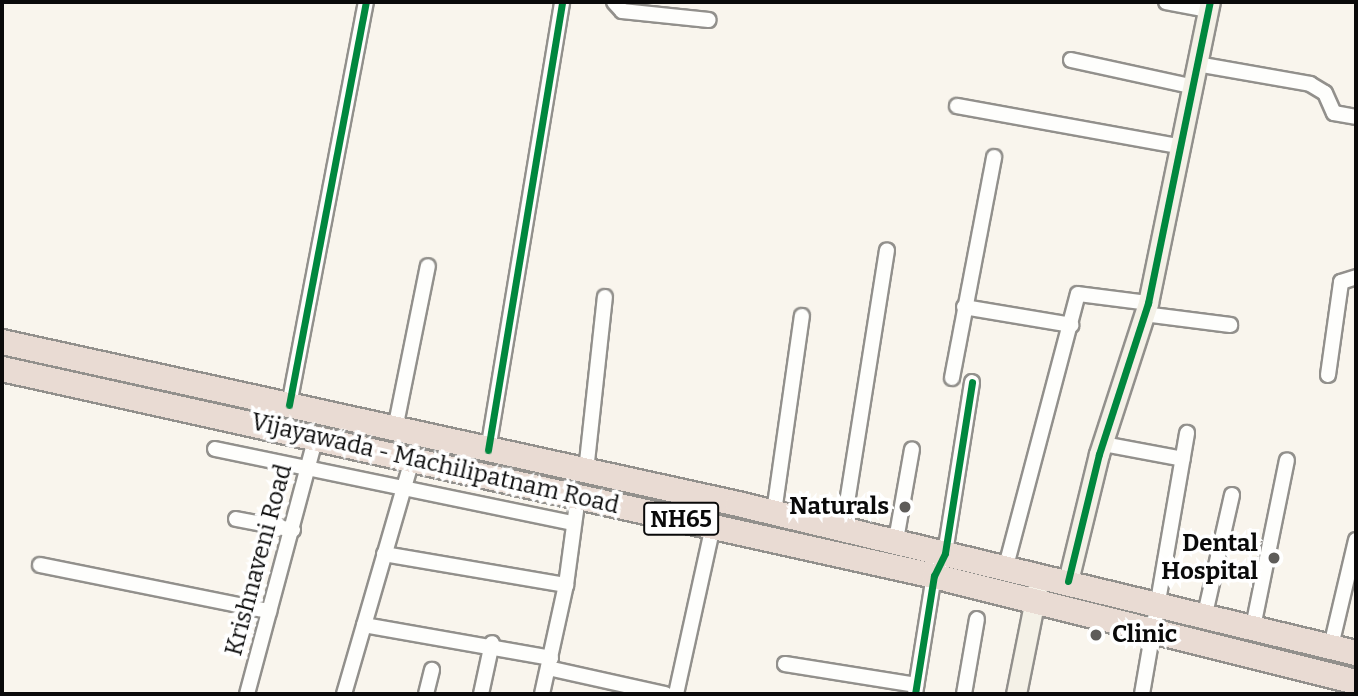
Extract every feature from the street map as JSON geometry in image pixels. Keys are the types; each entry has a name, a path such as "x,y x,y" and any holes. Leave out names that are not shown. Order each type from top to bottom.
{"highway":[{"name":"Vijayawada - Machilipatnam Road","path":"2,341 896,540 1159,602 1356,653"},
{"name":"Vijayawada - Machilipatnam Road","path":"2,369 934,576 1151,629 1345,685"}],"street":[{"path":"289,405 366,2"},
{"path":"488,450 562,2"},
{"path":"614,2 622,11 709,20"},
{"path":"1068,581 1103,444 1146,308 1190,86 1209,6 1166,2"},
{"path":"1071,60 1190,86"},
{"path":"1197,64 1310,83 1325,93 1334,113 1356,117"},
{"path":"957,106 1178,146"},
{"path":"952,378 994,158"},
{"path":"843,528 887,250"},
{"path":"395,429 428,266"},
{"path":"1328,374 1341,282 1356,277"},
{"path":"1006,566 1071,326 1075,301 1085,292 1230,325"},
{"path":"586,471 605,297"},
{"path":"964,307 1071,326"},
{"path":"774,512 802,316"},
{"path":"785,664 916,690 934,576 946,552 972,383"},
{"path":"1142,694 1151,629 1159,602 1187,433"},
{"name":"Krishnaveni Road","path":"247,694 316,438"},
{"path":"1103,444 1183,459"},
{"path":"215,449 307,471 572,523"},
{"path":"896,540 912,449"},
{"path":"344,694 412,460"},
{"path":"1253,627 1287,460"},
{"path":"1205,614 1232,495"},
{"path":"541,694 566,585 572,523 578,496"},
{"path":"236,519 293,530"},
{"path":"676,694 713,526"},
{"path":"1331,646 1356,540"},
{"path":"384,554 566,585"},
{"path":"40,565 269,611"},
{"path":"1016,694 1041,574"},
{"path":"964,694 977,619"},
{"path":"364,625 492,643 621,690 665,694"},
{"path":"481,694 492,643"},
{"path":"426,694 432,670"}],"cycle path":[{"path":"289,405 366,2"},
{"path":"488,450 562,2"},
{"path":"1068,581 1099,454 1148,303 1210,2"},
{"path":"915,694 934,576 945,553 972,382"}],"place":[{"name":"Naturals","path":"905,507"},
{"name":"Dental Hospital","path":"1274,558"},
{"name":"Clinic","path":"1096,635"}]}
